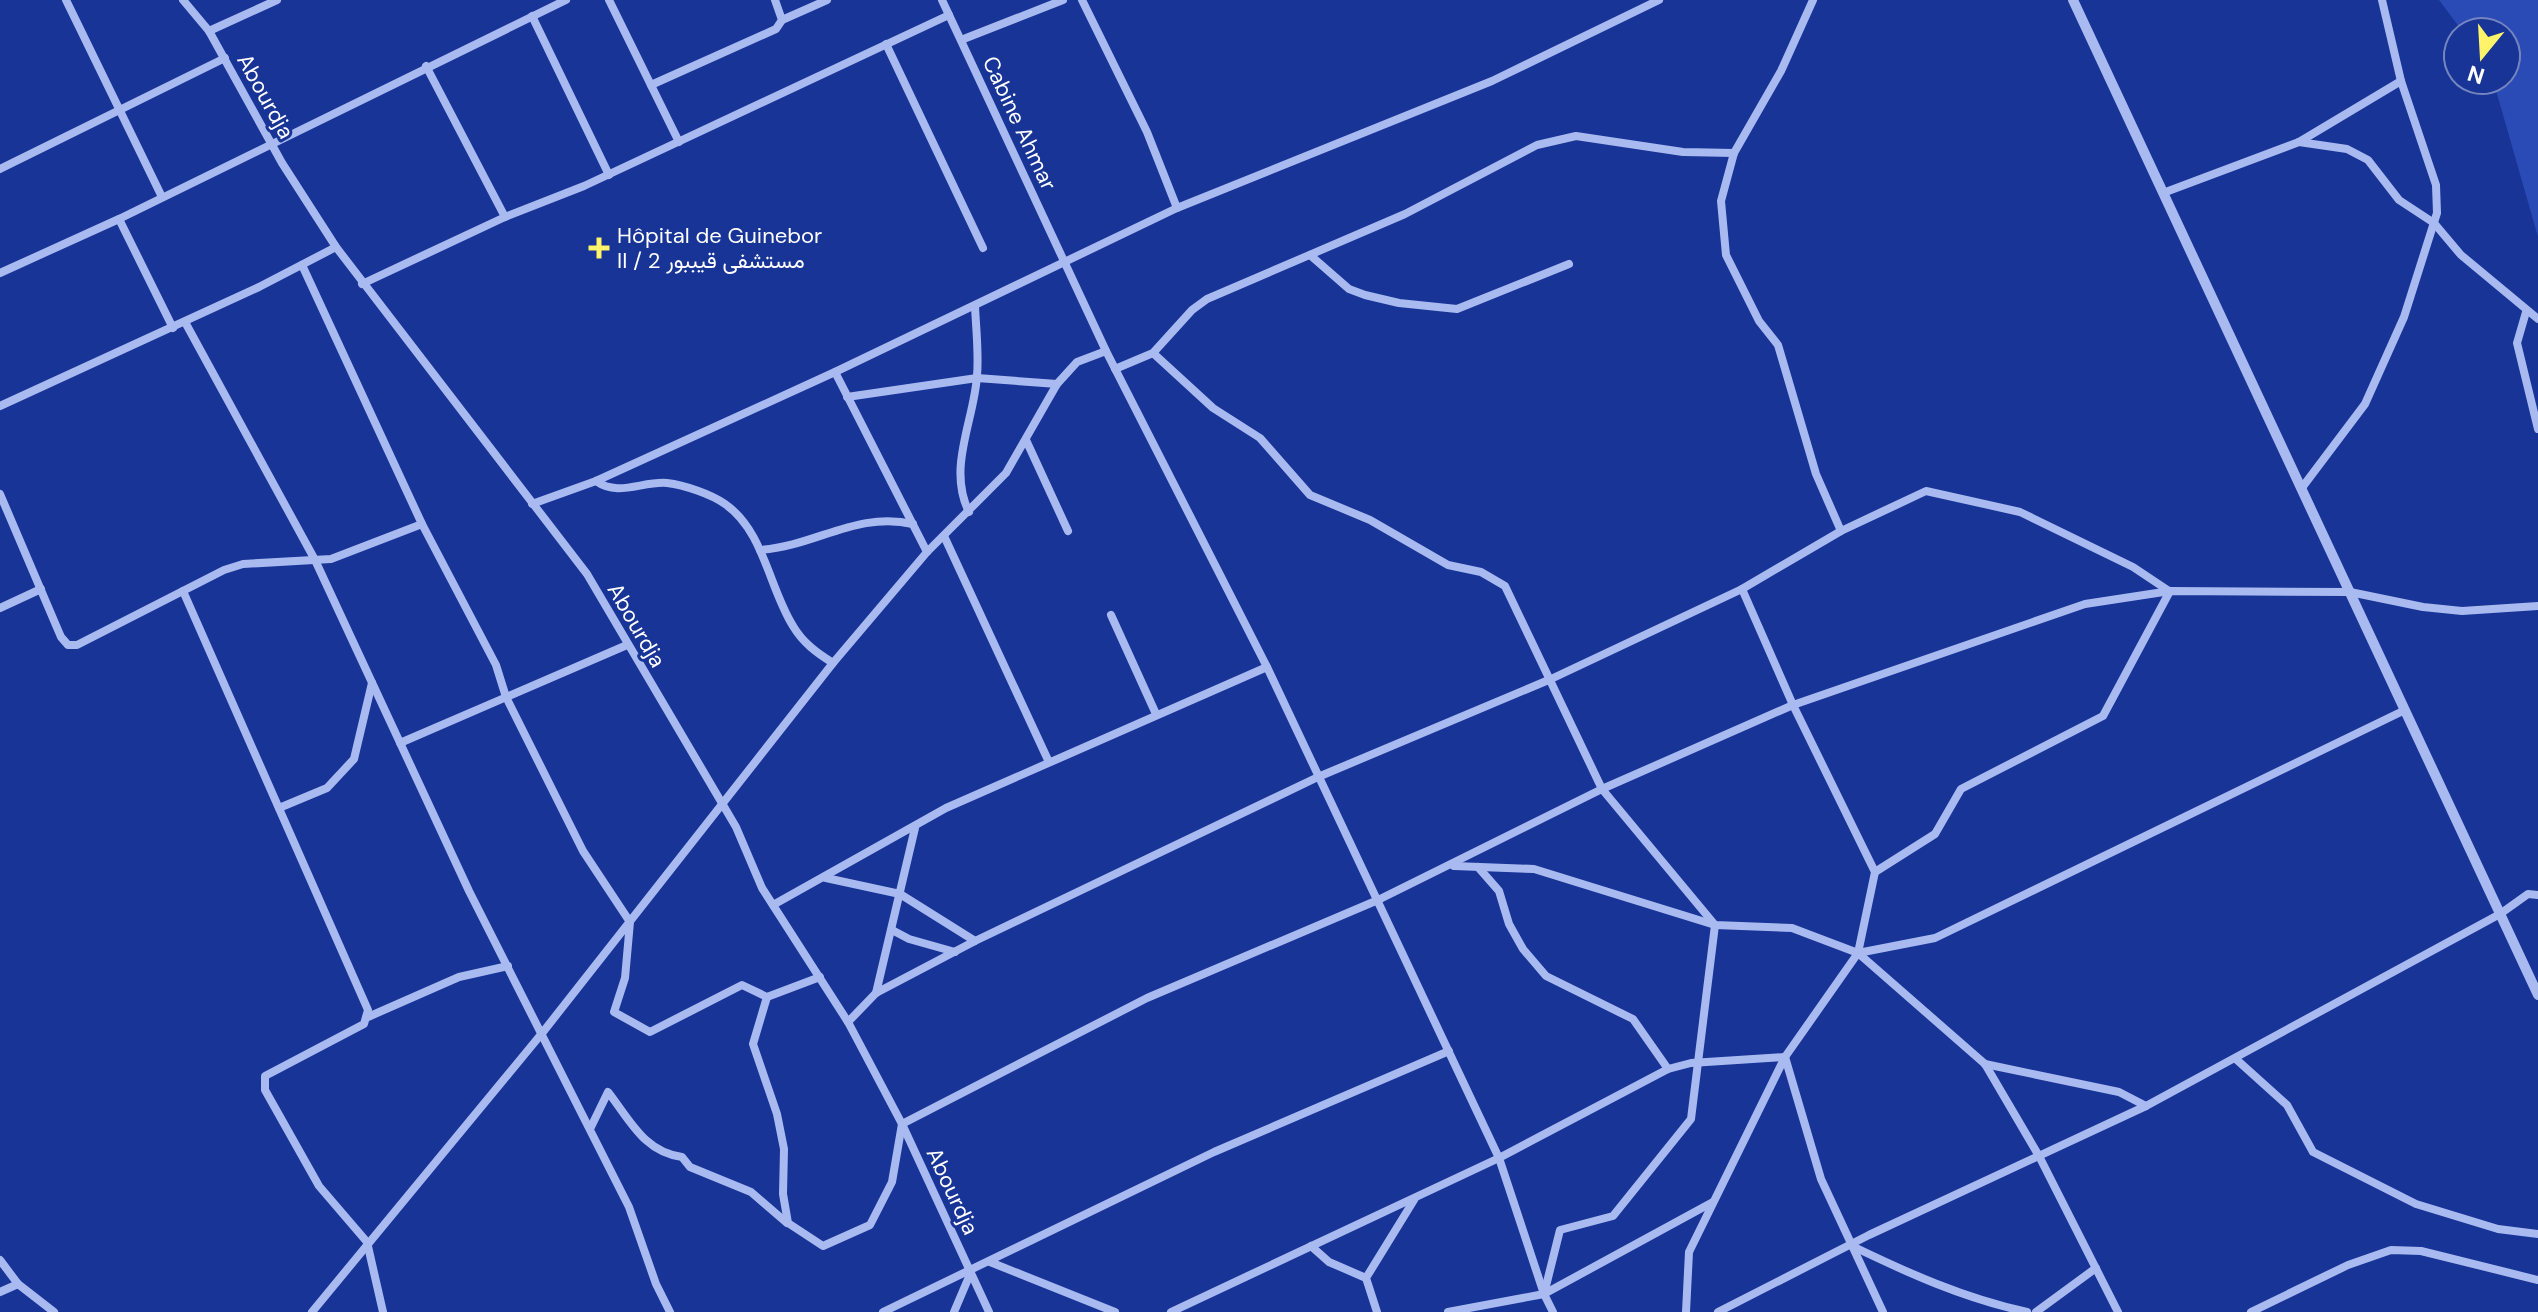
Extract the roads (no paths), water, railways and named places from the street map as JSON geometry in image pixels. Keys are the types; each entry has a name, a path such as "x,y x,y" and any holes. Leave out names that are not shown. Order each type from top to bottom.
{"street":[{"path":"66,0 162,197"},
{"name":"Abourdja","path":"183,0 209,31 271,142 362,284 415,346 587,574 721,802 773,905 848,1022 902,1124 989,1312"},
{"path":"209,31 277,0"},
{"path":"0,273 119,219 566,0"},
{"path":"609,0 679,142"},
{"path":"775,0 782,20"},
{"path":"651,85 776,29 782,20 827,0"},
{"name":"Cabine Ahmar","path":"942,0 1106,351 1267,667 1499,1158 1544,1294 1553,1312"},
{"path":"961,40 1063,0"},
{"path":"1082,0 1147,132 1177,208"},
{"path":"532,504 596,481 835,372 1177,208 1492,81 1659,0"},
{"path":"1813,0 1781,71 1734,153 1721,201 1726,255 1759,321 1778,345 1816,474 1841,531"},
{"path":"2073,0 2538,995"},
{"path":"2301,489 2365,404 2404,317 2438,203 2436,185 2401,81 2382,0"},
{"path":"362,284 505,217 609,175 949,15"},
{"path":"532,16 609,175"},
{"path":"886,44 983,248"},
{"path":"0,169 225,58"},
{"path":"426,66 505,217"},
{"path":"2163,193 2299,142 2401,81"},
{"path":"1115,369 1153,353 1192,310 1207,299 1405,214 1537,145 1576,136 1683,152 1734,153"},
{"path":"2299,142 2340,147 2362,155 2399,200 2434,223 2461,255 2538,319"},
{"path":"119,219 173,328"},
{"path":"0,406 173,328 336,247"},
{"path":"1310,255 1349,289 1365,295 1399,303 1457,309 1569,264"},
{"path":"302,265 422,524 496,665 506,697 583,851 630,922 625,978 614,1012 650,1032 742,985 767,997 820,977"},
{"path":"969,512 960,491 961,461 977,378 975,306"},
{"path":"2526,312 2517,343 2538,429"},
{"path":"185,322 315,560 508,966 629,1207 656,1284 670,1312"},
{"path":"312,1312 543,1032 833,663 927,552 1006,473 1057,384 1077,362 1106,351"},
{"path":"1153,353 1213,408 1260,438 1310,495 1370,520 1448,565 1481,572 1505,586 1602,789 1715,925 1691,1119 1613,1216 1560,1230 1544,1294"},
{"path":"835,372 927,552"},
{"path":"847,397 977,378 1057,384"},
{"path":"1026,440 1068,531"},
{"path":"596,481 613,489 667,483 725,503 741,520 760,550 793,627 810,648 833,663"},
{"path":"848,1022 876,993 975,941 1318,777 1551,679 1742,589 1841,531 1926,491 1941,491 2020,512 2133,567 2170,591"},
{"path":"0,494 61,637 68,645 77,645 224,570 243,564 344,556 422,524"},
{"path":"760,550 791,548 874,520 913,524"},
{"path":"944,536 1048,760"},
{"path":"0,608 41,589"},
{"path":"1686,1312 1689,1252 1785,1057 1858,953 1875,872 1793,705 1742,589"},
{"path":"183,591 351,969 368,1017"},
{"path":"1875,872 1935,834 1961,789 2103,716 2170,591"},
{"path":"591,1127 608,1092 643,1138 663,1155 682,1157 690,1167 751,1192 788,1223 823,1246 870,1225 892,1182 902,1124 1147,998 1453,866 1602,789 1793,705 2085,604 2170,591 2350,592 2445,610 2494,611 2538,606"},
{"path":"1111,615 1156,714"},
{"path":"400,743 627,645"},
{"path":"773,905 946,808 1048,760 1267,667"},
{"path":"279,808 327,788 354,759 372,682"},
{"path":"1858,953 1935,938 2405,710"},
{"path":"876,993 915,828"},
{"path":"1453,866 1534,869 1715,925 1792,928 1858,953 1985,1064 2039,1156 2118,1312"},
{"path":"1478,867 1499,891 1509,924 1523,949 1546,976 1633,1019 1668,1069"},
{"path":"826,878 900,894 975,941"},
{"path":"1718,1312 1850,1245 2237,1060 2500,914 2528,894 2538,895"},
{"path":"892,930 909,939 955,952"},
{"path":"383,1312 367,1242 319,1186 265,1090 265,1076 364,1024 368,1017 459,977 508,966"},
{"path":"767,997 753,1044 777,1114 784,1149 783,1194 788,1223"},
{"path":"883,1312 1214,1152 1449,1051"},
{"path":"1171,1312 1499,1158 1668,1069 1698,1063 1785,1057"},
{"path":"1785,1057 1821,1179 1883,1312"},
{"path":"2237,1060 2287,1105 2313,1152 2416,1204 2498,1229 2538,1234"},
{"path":"1985,1064 2119,1092 2146,1106"},
{"path":"1366,1278 1415,1198"},
{"path":"1448,1312 1544,1294 1713,1202"},
{"path":"1850,1245 1928,1283 1982,1302 2027,1312"},
{"path":"1311,1246 1329,1262 1366,1278 1377,1312"},
{"path":"2251,1312 2348,1265 2391,1250 2421,1251 2538,1280"},
{"path":"0,1260 18,1284 54,1312"},
{"path":"990,1262 1115,1312"},
{"path":"2036,1312 2096,1268"},
{"path":"954,1312 971,1271"},
{"path":"0,1292 18,1284"}],"place":[{"name":"Hôpital de Guinebor II / مستشفى قيببور 2","path":"599,248"}]}
